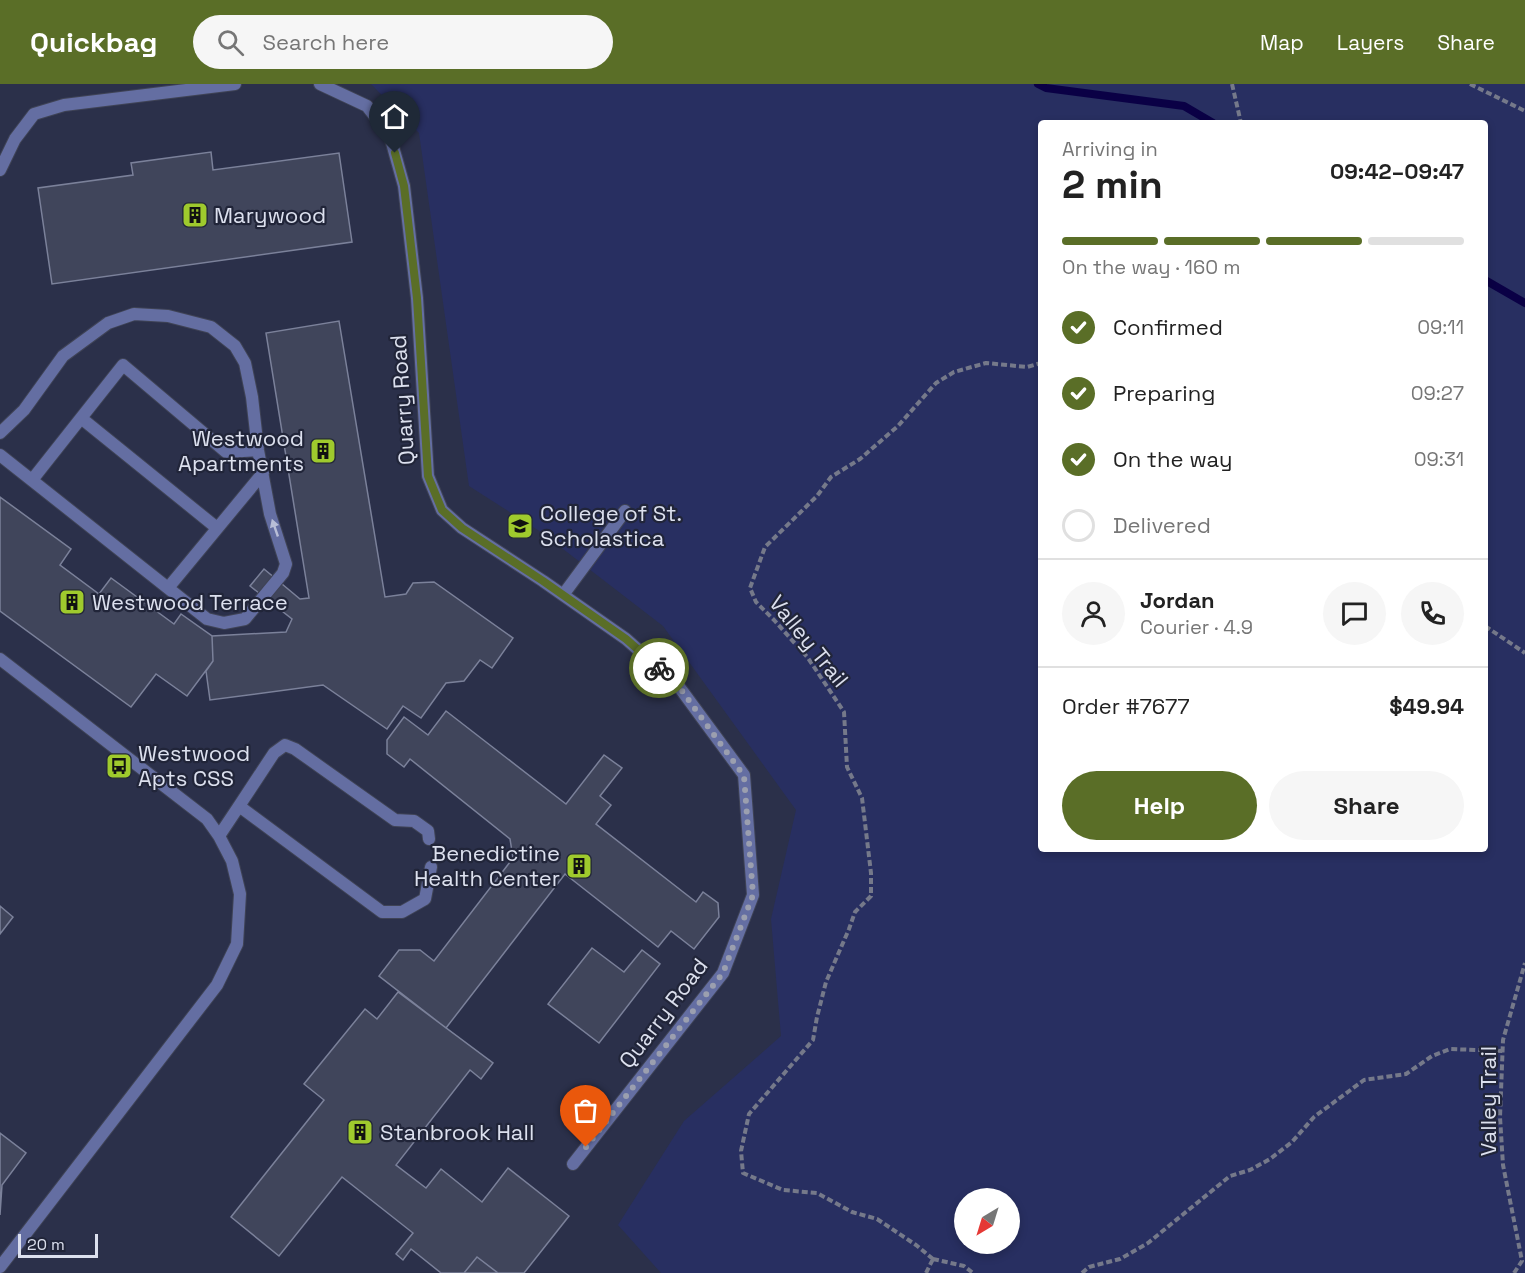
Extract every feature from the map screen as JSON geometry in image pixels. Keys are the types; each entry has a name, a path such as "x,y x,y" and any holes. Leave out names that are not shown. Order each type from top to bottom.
{"lane":[{"path":"0,170 15,140 34,114 64,105 235,84"},
{"name":"Quarry Road","path":"320,84 367,106 390,136 393,146 404,186 417,298 428,476 442,510 462,528 626,639 677,684 744,776 753,895 723,973 573,1164"},
{"path":"0,433 24,410 63,356 108,323 134,314 168,316 211,327 235,346 245,363 270,513 286,564 283,573 244,619 224,622 207,619 0,455"},
{"path":"32,480 123,365 226,452 258,450"},
{"path":"81,418 217,528"},
{"path":"168,588 263,473"},
{"path":"563,595 625,511"},
{"path":"0,659 207,819 232,861 240,894 237,944 218,985 0,1267"},
{"path":"219,837 274,753 285,745 295,748 394,820 414,821 428,831 429,840"},
{"path":"239,806 382,912 402,912 424,899 431,867"}],"path":[{"path":"1232,84 1240,120"},
{"path":"1470,84 1525,111"},
{"name":"Valley Trail","path":"933,1259 877,1219 852,1212 817,1193 783,1190 743,1173 741,1151 749,1114 813,1040 826,982 855,912 870,896 871,873 862,798 847,767 844,712 808,658 756,602 750,588 765,547 817,496 831,477 860,459 898,426 936,383 954,372 986,363 1027,367 1038,364"},
{"path":"1488,628 1525,653"},
{"name":"Valley Trail","path":"1514,1273 1522,1260 1503,1165 1500,1117 1503,1040 1525,963"},
{"path":"1082,1273 1089,1267 1120,1259 1148,1243 1230,1176 1250,1170 1270,1159 1292,1142 1314,1117 1364,1080 1406,1074 1432,1056 1450,1049 1503,1051"},
{"path":"926,1273 933,1259 964,1266 973,1273"}],"shaded area":[{"name":"College of St. Scholastica","path":"0,84 1372,84 1066,120 1038,120 1038,852 1485,852 1525,1273 0,1273"},
{"path":"371,84 1525,84 1525,1273 661,1273 618,1225 684,1121 781,1036 771,919 796,810 663,626 541,532 469,486 419,133"}],"building":[{"name":"Marywood","path":"211,152 213,170 339,153 352,242 52,284 38,188 133,175 131,163"},
{"name":"Westwood Apartments","path":"339,321 385,597 406,594 413,583 434,582 513,638 492,668 480,660 464,681 446,683 421,718 403,706 387,729 323,685 210,700 206,671 213,661 212,636 286,632 292,619 250,586 264,569 300,599 309,598 266,333"},
{"name":"Westwood Terrace","path":"0,497 71,549 60,565 99,594 111,578 174,624 181,614 212,636 213,661 187,696 156,674 131,707 0,611"},
{"name":"Benedictine Health Center","path":"446,711 566,804 604,755 622,768 600,796 611,805 596,824 696,902 703,892 718,903 719,917 694,949 671,931 658,947 565,874 446,1028 379,976 399,950 420,950 434,961 513,858 510,839 410,759 404,767 387,754 387,740 404,717 428,735"},
{"path":"0,906 13,917 0,934"},
{"path":"592,948 624,972 642,950 660,964 599,1043 548,1004"},
{"name":"Stanbrook Hall","path":"398,992 493,1063 481,1079 470,1070 396,1165 426,1188 441,1169 482,1202 508,1168 569,1216 524,1273 498,1273 477,1257 464,1273 441,1273 411,1249 403,1260 396,1254 413,1233 342,1177 279,1256 231,1217 324,1100 304,1084 365,1009 377,1019"},
{"path":"0,1133 26,1153 2,1185 0,1215"},
{"path":"477,1257 498,1273 464,1273"}],"waterway":[{"path":"1038,84 1046,88 1184,106 1208,120"},
{"path":"1488,282 1525,303"}],"way so far":[{"path":"586,1147 723,973 753,895 744,776 677,684 659,668"}],"place":[{"name":"Marywood","path":"195,215"},
{"name":"Westwood Apartments","path":"323,451"},
{"name":"College of St. Scholastica","path":"520,526"},
{"name":"Westwood Terrace","path":"72,602"},
{"name":"Westwood Apts CSS","path":"119,766"},
{"name":"Benedictine Health Center","path":"579,866"},
{"name":"Stanbrook Hall","path":"360,1132"}],"route":[{"path":"395,153 404,186 417,298 428,476 442,510 462,528 626,639 659,668"}]}
